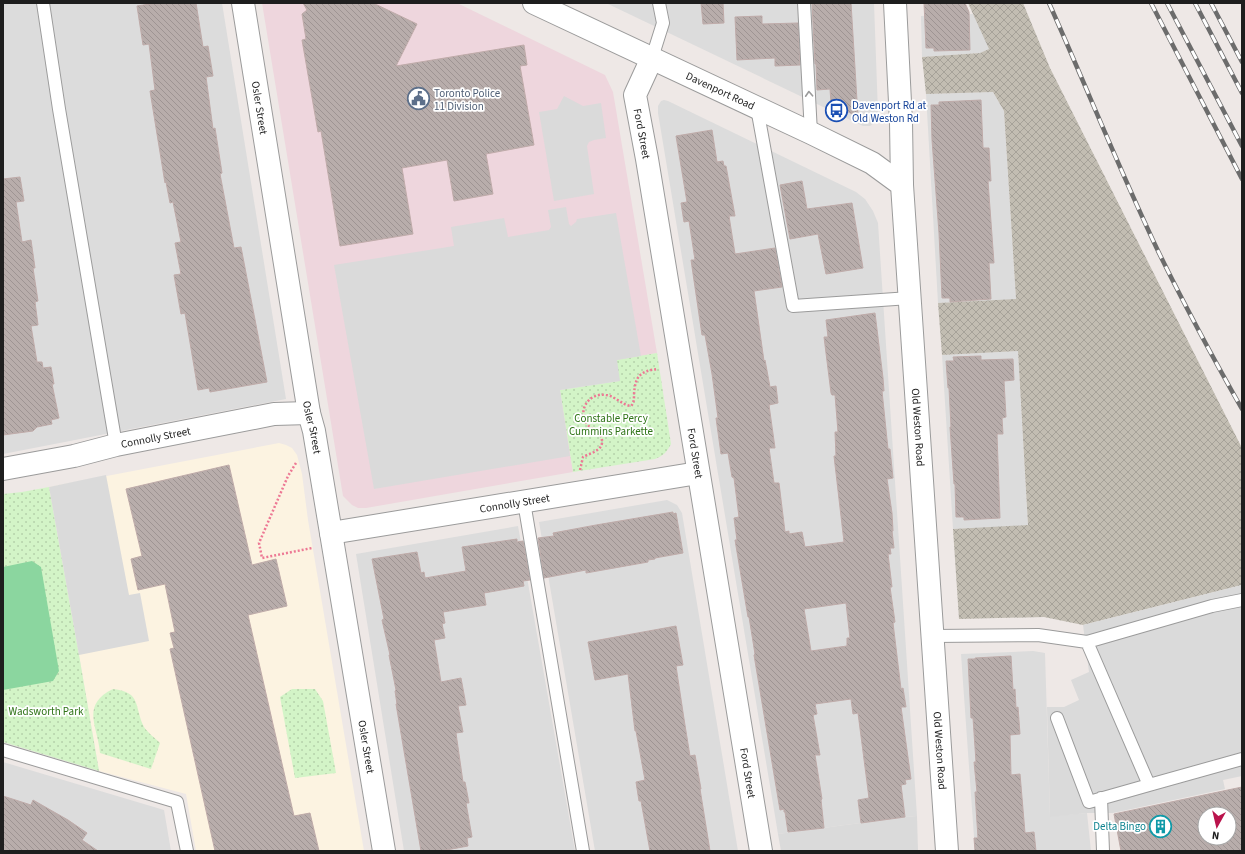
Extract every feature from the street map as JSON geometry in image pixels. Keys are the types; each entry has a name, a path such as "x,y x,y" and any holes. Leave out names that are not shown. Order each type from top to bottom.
{"street":[{"name":"Osler Street","path":"243,3 309,413 314,431 324,540 384,851"},
{"name":"Davenport Road","path":"534,3 872,163 902,185"},
{"name":"Old Weston Road","path":"895,3 901,122 902,185 933,636 946,851"},
{"name":"Ford Street","path":"652,58 635,96 760,851"},
{"name":"Connolly Street","path":"3,468 74,456 116,445 274,414 309,413"},
{"name":"Connolly Street","path":"324,540 524,502 698,473"}],"lane":[{"path":"43,3 59,109 116,445"},
{"path":"652,58 663,23 659,3"},
{"path":"804,3 811,133"},
{"path":"757,108 793,306 910,298"},
{"path":"524,502 583,851"},
{"path":"933,636 1038,635 1087,642 1212,606 1242,600"},
{"path":"1087,642 1149,785"},
{"path":"1057,718 1089,802 1242,759"},
{"path":"3,750 178,802 186,851"},
{"path":"1101,798 1103,851"}],"path":[{"path":"580,475 583,457 598,450 602,441 600,434 588,425 584,418 585,404 590,398 607,395 625,406 631,406 633,403 634,386 637,378 644,372 662,368"},
{"path":"298,461 288,476 259,543 262,558 324,540"}],"shaded area":[{"path":"3,3 222,3 286,399 3,454"},
{"path":"262,3 457,3 605,75 613,92 657,353 641,356 560,390 573,472 366,508 358,508 352,505 343,496"},
{"path":"606,3 874,3 877,119 870,126 863,126"},
{"path":"968,3 1023,3 1050,68 1242,448 1242,585 1083,625 1044,617 959,619 953,529 1028,525 1018,351 942,355 938,303 1016,299 1004,111 993,92 926,94 922,57 980,53 989,49"},
{"path":"973,14 990,49 980,53 922,57 921,16"},
{"path":"993,92 1004,111 1016,300 938,303 926,94"},
{"path":"564,96 583,106 601,103 606,138 589,142 587,146 594,194 554,201 539,112 557,109"},
{"path":"664,100 856,192 865,199 873,211 878,223 917,816 778,834 658,113 658,106 661,101"},
{"path":"566,207 569,224 571,226 577,219 616,213 641,356 617,360 620,381 560,390 570,456 374,489 334,265 454,246 451,227 504,218 508,237 549,230 551,227 548,210"},
{"path":"1018,351 1028,526 953,529 942,355"},
{"path":"279,443 292,448 297,455 302,474 308,520 364,851 196,851 186,794 99,771 49,487"},
{"path":"106,475 129,595 140,593 149,641 79,655 49,487"},
{"path":"667,500 677,505 682,513 738,851 595,851 539,522"},
{"path":"518,526 575,851 404,851 356,554"},
{"path":"1242,585 1242,776 1223,780 1225,789 1113,813 1087,813 1050,817 1047,707 1064,707 1079,700 1071,680 1089,672 1083,625"},
{"path":"1033,651 1045,653 1050,816 1087,813 1091,851 975,851 961,654"},
{"path":"3,762 164,810 171,851 3,851"},
{"path":"917,816 918,851 781,851 778,834"}],"green space":[{"name":"Constable Percy Cummins Parkette","path":"657,353 671,444 668,449 663,455 655,459 573,472 560,390 619,381 616,360"},
{"name":"Wadsworth Park","path":"49,487 99,771 3,742 3,494"},
{"path":"32,561 41,567 59,671 53,681 3,690 3,567"},
{"path":"113,689 129,693 133,697 144,727 160,743 151,769 100,753 93,717 94,709 97,702 103,695"},
{"path":"292,689 315,689 323,701 336,773 295,778 280,697"}],"building":[{"path":"156,3 196,3 203,47 208,46 213,76 206,77 213,129 215,128 222,173 220,174 234,248 241,247 267,382 210,392 209,388 198,390 185,313 181,314 174,275 181,274 175,243 181,242 173,202 170,203 166,182 165,183 150,91 155,90 149,44 143,45 137,6"},
{"name":"Toronto Police 11 Division","path":"303,3 373,3 417,24 396,66 524,45 527,65 520,66 534,145 486,154 493,194 454,201 447,160 402,168 413,234 340,246 321,131 318,132 302,40 306,39 302,14 307,10"},
{"path":"701,3 723,3 724,23 703,24"},
{"path":"812,3 851,3 858,117 831,103 830,89 817,90"},
{"path":"924,3 965,3 969,12 970,50 934,51 934,48 926,48"},
{"path":"762,16 762,24 798,23 800,65 775,66 775,58 737,60 735,17"},
{"path":"981,100 983,148 989,148 991,181 988,181 994,263 989,263 991,299 950,302 950,298 942,298 931,105 939,105 939,102"},
{"path":"712,130 717,162 723,161 724,166 726,166 735,216 729,216 735,254 775,248 782,287 754,291 764,361 765,360 770,387 776,386 778,403 769,405 775,448 769,448 774,483 779,483 785,532 789,531 789,534 802,532 805,547 844,542 834,456 836,456 835,432 838,432 835,395 832,395 831,393 824,337 828,337 826,320 875,313 883,378 884,391 882,391 888,449 890,449 893,478 887,479 892,513 894,548 890,548 891,554 888,554 892,587 890,587 895,622 893,623 901,689 903,688 906,707 901,707 911,779 905,780 906,784 901,785 905,817 861,823 858,800 869,798 858,713 853,714 851,699 815,704 817,714 813,715 820,755 815,755 822,799 824,828 788,832 784,809 780,810 735,540 737,540 734,518 739,517 734,478 732,477 728,453 721,454 712,374 705,335 702,335 691,260 695,260 689,221 684,222 681,203 687,202 676,136","holes":["846,603 850,638 847,638 847,646 811,651 804,609"]},
{"path":"20,177 24,201 16,202 22,242 31,240 35,268 33,268 38,301 35,302 38,325 31,326 37,362 42,362 43,368 51,367 54,384 52,384 59,418 51,420 52,424 37,427 33,431 3,435 3,179"},
{"path":"802,181 807,209 852,203 863,268 826,274 818,234 790,239 780,185"},
{"path":"981,356 981,360 1013,359 1014,380 1004,381 1006,417 1002,418 1003,434 997,434 1000,518 964,520 964,517 956,517 949,388 946,361 954,361 953,357"},
{"path":"229,465 252,565 276,559 287,606 248,615 294,816 310,813 319,851 215,851 170,649 174,648 170,633 175,632 165,584 138,590 131,559 142,556 126,489"},
{"path":"673,512 673,514 676,513 683,553 655,558 648,560 648,562 586,573 586,570 544,578 538,538 554,536 553,533"},
{"path":"517,539 517,542 523,541 530,580 523,581 524,586 484,593 486,605 443,612 445,623 442,624 445,638 434,640 441,682 461,678 466,705 458,706 463,732 456,733 463,782 465,782 469,803 466,803 472,837 467,838 468,846 441,851 421,851 396,704 396,690 372,559 417,552 421,573 424,572 425,578 466,571 462,547"},
{"path":"676,626 683,665 676,666 684,719 690,756 695,755 710,851 650,851 636,782 645,780 635,731 628,674 595,680 588,642"},
{"path":"1011,656 1013,690 1015,689 1016,708 1018,707 1020,734 1010,735 1011,775 1020,774 1025,833 1034,832 1036,851 975,851 974,838 978,838 975,792 977,792 974,762 976,762 973,718 971,718 968,659"},
{"name":"Delta Bingo","path":"1242,787 1242,851 1121,851 1114,814"},
{"path":"3,796 31,805 33,800 68,820 87,833 82,840 98,851 3,851"}],"railway":[{"path":"1049,3 1159,253 1199,332 1242,409"},
{"path":"1151,3 1242,179"},
{"path":"1167,3 1242,146"},
{"path":"1195,3 1242,93"},
{"path":"1211,3 1242,62"}],"place":[{"name":"Toronto Police 11 Division","path":"419,99"},
{"name":"Davenport Rd at Old Weston Rd","path":"837,111"},
{"name":"Delta Bingo","path":"1161,826"}]}
